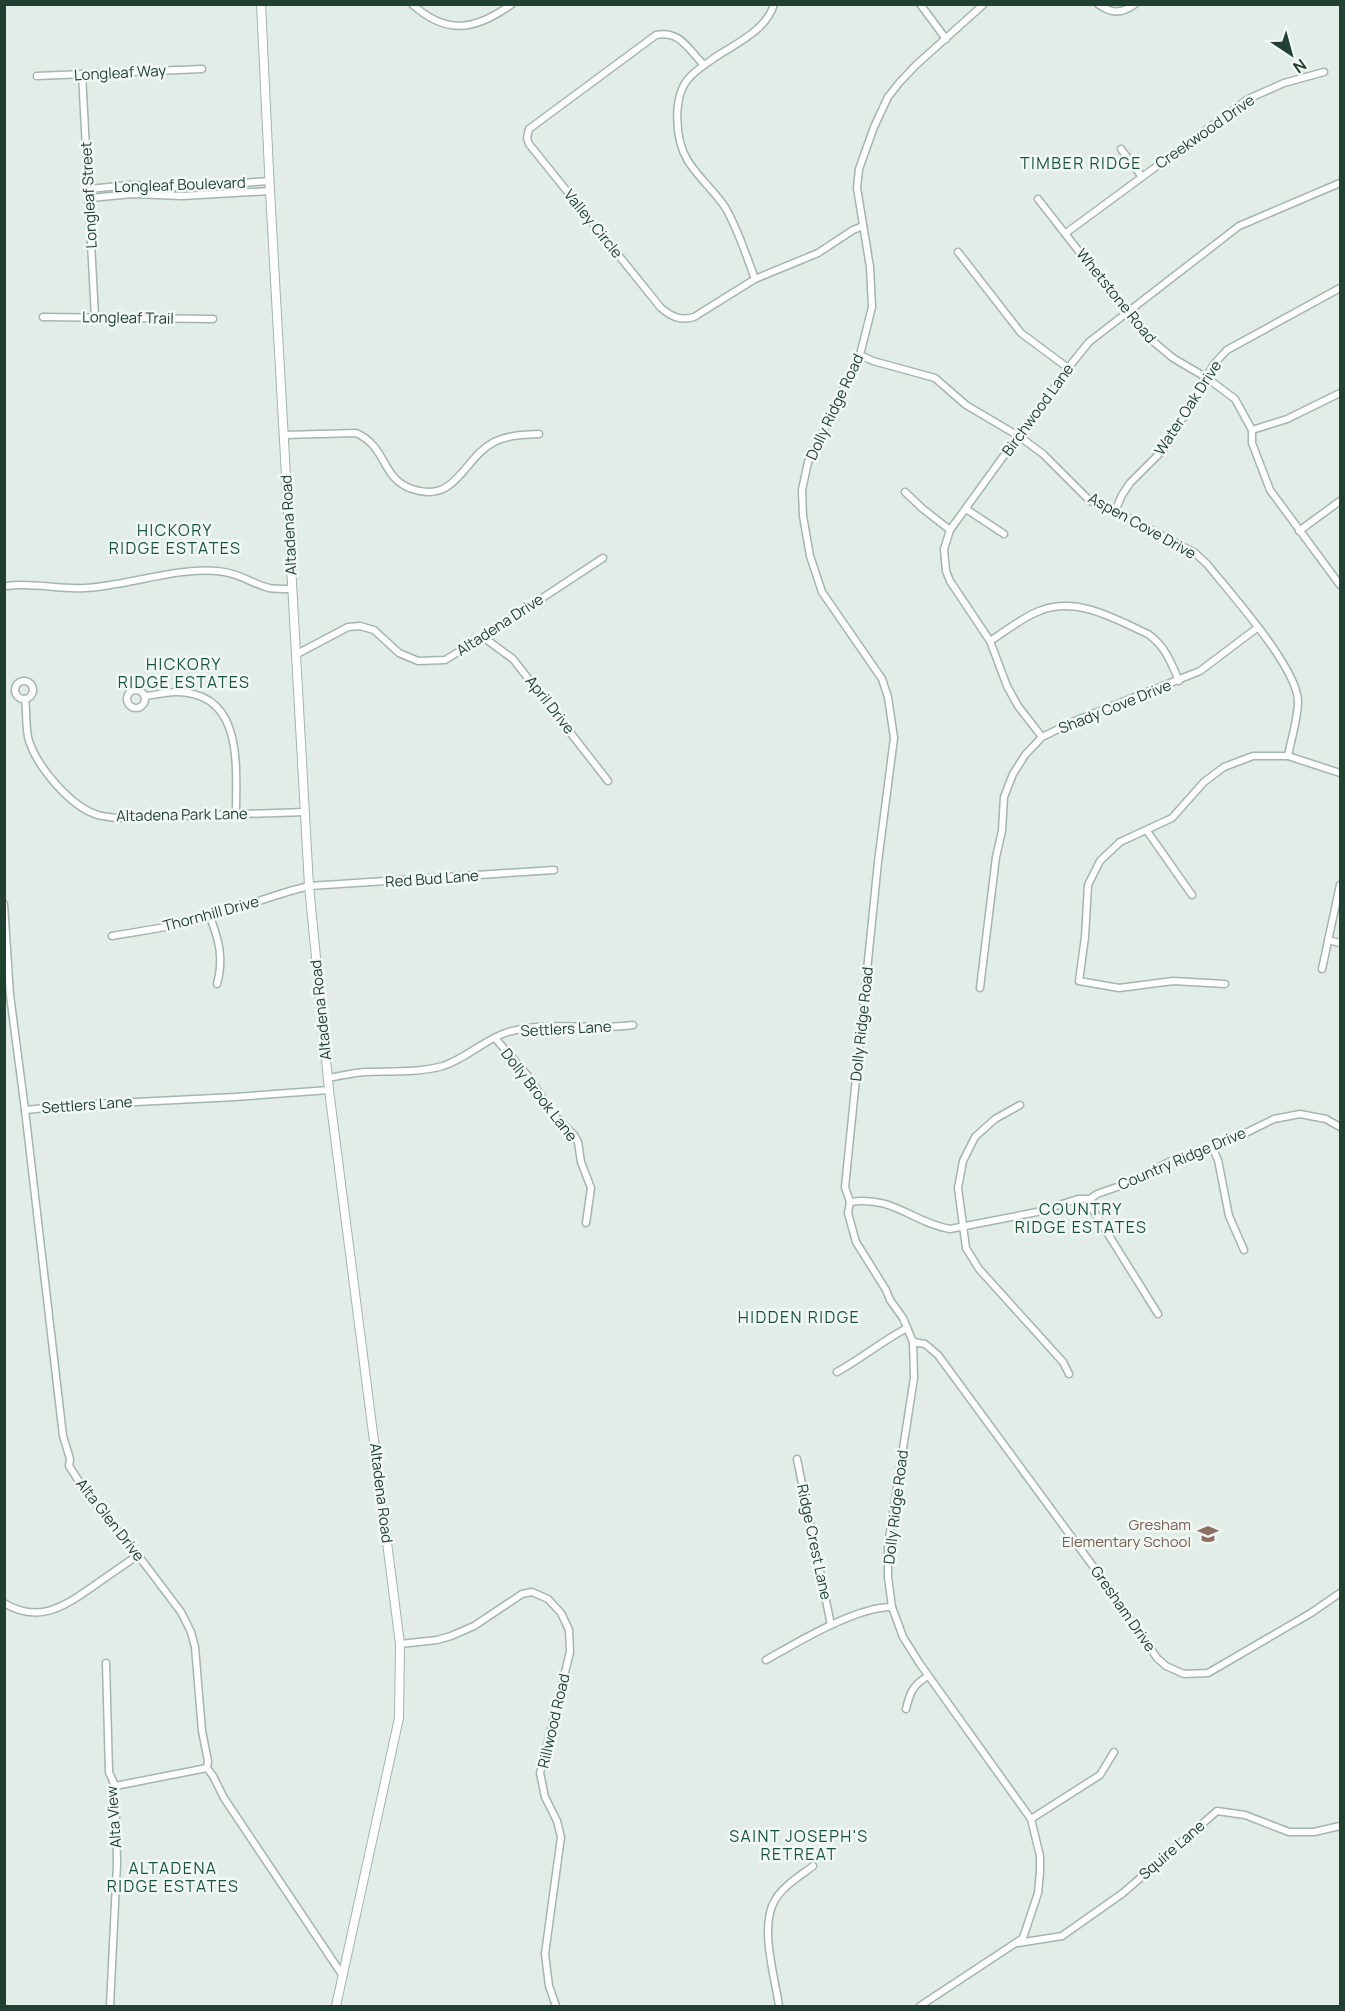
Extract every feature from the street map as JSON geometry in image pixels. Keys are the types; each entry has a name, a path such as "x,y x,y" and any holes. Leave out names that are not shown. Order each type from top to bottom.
{"street":[{"name":"Altadena Road","path":"261,4 309,886 329,1090 400,1644 399,1718 336,2007"},
{"path":"412,4 435,21 445,25 464,27 482,23 512,4"},
{"path":"755,279 724,207 687,160 679,138 677,116 682,92 688,79 704,65 760,27 772,14 774,4"},
{"path":"920,4 946,39"},
{"name":"Dolly Ridge Road","path":"920,2007 929,2004 1023,1938 1038,1893 1040,1856 1031,1819 928,1676 903,1637 892,1606 888,1577 888,1545 914,1378 913,1342 903,1318 856,1242 848,1213 850,1202 845,1187 878,862 894,738 888,697 882,679 822,592 810,556 803,516 802,490 808,462 861,355 872,307 870,267 856,188 859,169 874,127 888,97 899,83 984,4"},
{"path":"1098,4 1109,12 1119,13 1135,4"},
{"name":"Valley Circle","path":"704,65 675,34 656,35 529,129 529,144 661,308 674,318 694,317 755,279 818,253 863,226"},
{"name":"Longleaf Way","path":"37,76 202,69"},
{"name":"Creekwood Drive","path":"1066,233 1248,99 1284,83 1324,72"},
{"name":"Longleaf Street","path":"82,74 95,316"},
{"path":"1121,149 1142,177"},
{"name":"Longleaf Boulevard","path":"89,189 143,186 183,187 270,181"},
{"name":"Birchwood Lane","path":"1042,737 1018,706 1007,686 990,642 950,581 946,571 944,549 950,530 1089,342 1239,226 1341,183"},
{"path":"221,184 222,194"},
{"path":"142,195 143,186"},
{"path":"183,187 183,196"},
{"name":"Longleaf Boulevard","path":"90,198 142,195 183,196 270,190"},
{"name":"Whetstone Road","path":"1038,199 1142,332 1157,347 1226,390 1235,399 1252,430 1252,443 1270,490 1341,585"},
{"path":"958,252 1021,333 1068,368"},
{"name":"Water Oak Drive","path":"1115,511 1130,483 1165,448 1214,364 1227,350 1341,288"},
{"name":"Longleaf Trail","path":"44,316 213,319"},
{"name":"Aspen Cove Drive","path":"861,355 873,361 934,378 966,405 1020,437 1043,454 1090,501 1115,511 1195,553 1257,628 1286,667 1296,688 1298,703 1288,756"},
{"path":"1252,430 1287,418 1341,393"},
{"path":"284,435 356,433 366,437 379,450 385,466 396,480 411,489 426,492 448,487 492,443 510,436 538,434"},
{"path":"905,492 950,530"},
{"path":"1299,531 1341,501"},
{"path":"966,509 1004,534"},
{"name":"Altadena Drive","path":"297,654 348,627 360,626 374,630 399,653 418,661 445,660 603,558"},
{"path":"7,586 20,584 48,588 84,588 118,585 172,574 214,571 237,574 269,588 292,589"},
{"path":"990,642 1040,610 1064,605 1084,607 1156,639 1168,654 1179,681"},
{"name":"Shady Cove Drive","path":"980,988 996,857 1002,831 1004,797 1013,774 1026,755 1042,737 1075,721 1200,671 1257,628"},
{"name":"April Drive","path":"483,637 513,659 608,781"},
{"path":"144,696 176,692 196,694 212,700 223,713 231,727 234,747 236,814"},
{"name":"Altadena Park Lane","path":"25,699 28,738 35,756 52,780 74,801 97,815 117,818 305,812"},
{"path":"1225,984 1173,981 1119,988 1079,981 1085,937 1088,885 1100,861 1120,842 1172,818 1204,782 1224,767 1253,756 1288,756 1341,773"},
{"path":"1147,831 1192,896"},
{"name":"Red Bud Lane","path":"309,886 446,879 554,870"},
{"path":"1322,969 1341,885"},
{"name":"Thornhill Drive","path":"112,936 210,917 257,903 286,891 309,886"},
{"name":"Alta Glen Drive","path":"4,904 10,995 63,1436 70,1459 69,1466 84,1489 181,1612 191,1632 195,1647 207,1768 224,1798 343,1976"},
{"path":"210,917 219,940 221,955 218,984"},
{"path":"1328,940 1341,943"},
{"name":"Settlers Lane","path":"328,1078 361,1072 420,1071 442,1066 462,1058 508,1032 528,1029 633,1025"},
{"name":"Dolly Brook Lane","path":"495,1038 528,1076 554,1114 578,1142 580,1162 591,1188 585,1222"},
{"name":"Settlers Lane","path":"25,1110 329,1090"},
{"path":"1020,1105 995,1119 975,1137 963,1161 958,1188 966,1248 979,1269 1063,1362 1069,1374"},
{"name":"Country Ridge Drive","path":"850,1202 861,1200 883,1203 904,1210 937,1227 950,1229 1090,1199 1171,1161 1214,1149 1274,1119 1300,1114 1326,1119 1341,1127"},
{"path":"1214,1149 1229,1216 1244,1250"},
{"path":"1090,1199 1093,1210 1158,1314"},
{"path":"837,1372 861,1359 889,1337 907,1328"},
{"name":"Gresham Drive","path":"913,1342 925,1344 938,1355 1109,1588 1146,1643 1166,1666 1184,1674 1208,1673 1341,1593"},
{"name":"Ridge Crest Lane","path":"797,1459 831,1625"},
{"path":"4,1603 12,1608 32,1612 47,1612 65,1606 138,1555"},
{"name":"Rillwood Road","path":"400,1644 451,1636 474,1626 522,1594 532,1592 548,1599 561,1613 569,1630 570,1652 540,1773 544,1797 557,1821 561,1837 545,1954 549,1986 556,2007"},
{"path":"766,1660 831,1625 880,1607 892,1606"},
{"name":"Alta View","path":"106,1663 109,1772 114,1786 117,1863 110,2007"},
{"path":"906,1709 910,1691 916,1683 928,1676"},
{"path":"1031,1819 1100,1775 1114,1752"},
{"path":"114,1786 207,1768"},
{"name":"Squire Lane","path":"1015,1944 1062,1936 1123,1893 1217,1811 1245,1815 1289,1832 1314,1832 1341,1826"},
{"path":"779,2007 768,1917 780,1893 813,1866"}],"place":[{"name":"Gresham Elementary School","path":"1208,1534"}],"district":[{"name":"TIMBER RIDGE","path":"1081,163"},
{"name":"HICKORY RIDGE ESTATES","path":"175,539"},
{"name":"HICKORY RIDGE ESTATES","path":"184,673"},
{"name":"COUNTRY RIDGE ESTATES","path":"1081,1218"},
{"name":"HIDDEN RIDGE","path":"799,1317"},
{"name":"SAINT JOSEPH'S RETREAT","path":"799,1845"},
{"name":"ALTADENA RIDGE ESTATES","path":"173,1877"}]}
